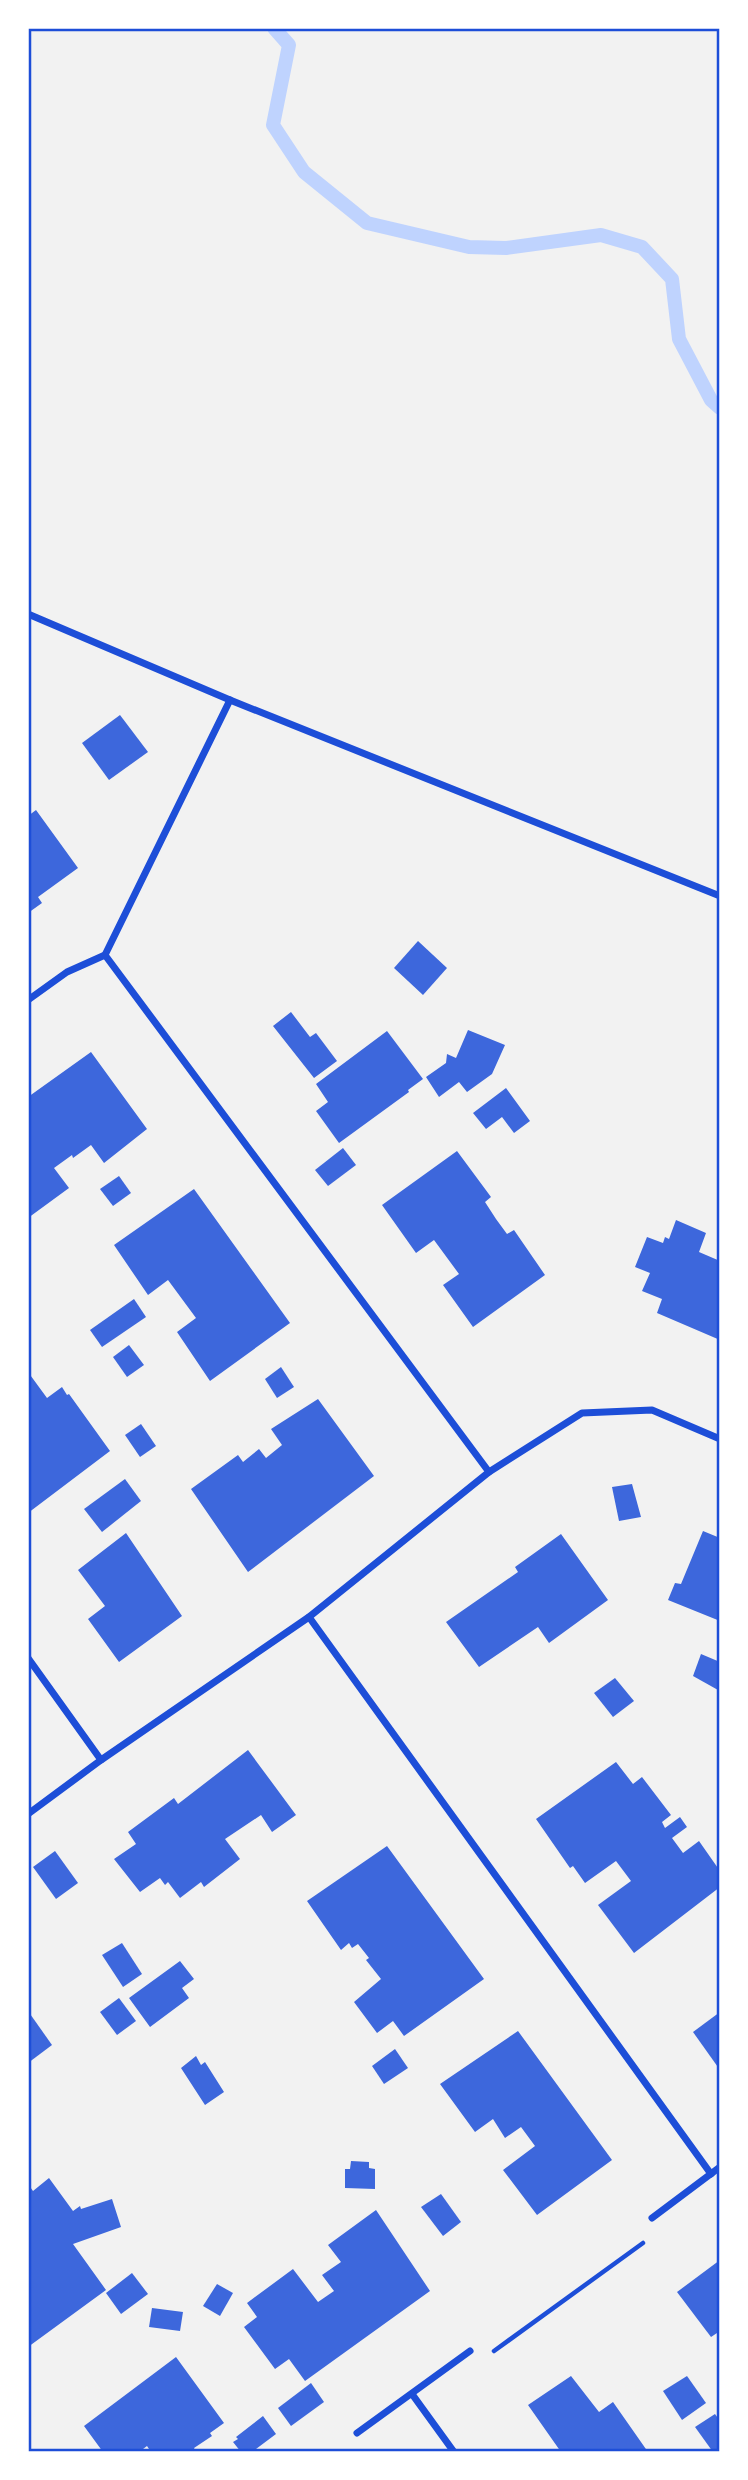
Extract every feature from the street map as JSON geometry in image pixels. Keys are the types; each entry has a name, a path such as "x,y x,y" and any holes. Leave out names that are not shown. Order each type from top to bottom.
{"street":[{"path":"28,614 230,700 720,896"},
{"path":"28,1000 67,972 105,955 230,700"},
{"path":"105,955 489,1472"},
{"path":"28,1814 309,1616 489,1472 582,1413 652,1410 720,1439"},
{"path":"309,1616 711,2174"},
{"path":"28,1658 101,1760"},
{"path":"652,2218 720,2168"},
{"path":"357,2433 470,2351"},
{"path":"412,2394 454,2452"}],"path":[{"path":"470,2351 491,2353 649,2239 652,2218"}],"building":[{"path":"120,715 148,752 109,780 82,743"},
{"path":"36,810 78,868 38,897 42,903 28,913 28,816"},
{"path":"418,941 447,968 423,995 394,968"},
{"path":"291,1012 310,1037 316,1033 337,1061 314,1078 273,1026"},
{"path":"468,1030 505,1045 492,1074 467,1092 459,1082 439,1097 426,1077 446,1063 447,1054 456,1058"},
{"path":"387,1031 423,1079 339,1143 316,1111 328,1102 316,1084"},
{"path":"91,1052 147,1129 104,1163 91,1145 54,1168 69,1188 28,1218 28,1097"},
{"path":"506,1088 530,1121 514,1133 502,1117 486,1129 473,1113"},
{"path":"343,1148 356,1165 328,1186 315,1170"},
{"path":"457,1151 491,1197 485,1202 496,1219 507,1234 514,1230 545,1275 473,1327 443,1285 459,1274 434,1240 416,1253 382,1205"},
{"path":"119,1176 131,1193 113,1206 100,1189"},
{"path":"194,1189 290,1323 210,1381 177,1332 196,1318 168,1280 148,1295 114,1245"},
{"path":"676,1220 706,1233 699,1252 720,1261 720,1340 657,1313 662,1299 642,1291 650,1273 635,1267 647,1237 663,1243 665,1237 669,1239"},
{"path":"134,1299 146,1317 102,1347 90,1330"},
{"path":"129,1345 144,1365 127,1377 113,1357"},
{"path":"281,1367 294,1387 277,1398 265,1379"},
{"path":"28,1372 47,1398 62,1387 110,1451 28,1513"},
{"path":"318,1399 374,1476 248,1572 191,1489 238,1455 243,1462 259,1449 266,1458 282,1445 271,1429"},
{"path":"141,1424 156,1446 140,1457 125,1435"},
{"path":"125,1479 141,1501 102,1532 84,1509"},
{"path":"632,1484 641,1517 619,1521 612,1487"},
{"path":"703,1531 720,1538 720,1621 668,1600 675,1583 681,1584"},
{"path":"126,1533 182,1616 119,1662 88,1619 105,1606 78,1570"},
{"path":"561,1534 608,1600 549,1643 538,1627 479,1667 446,1622 518,1572 515,1567"},
{"path":"701,1654 720,1662 718,1690 693,1676"},
{"path":"615,1678 634,1701 613,1717 594,1693"},
{"path":"248,1750 296,1815 272,1832 261,1815 225,1839 240,1859 204,1887 201,1882 180,1898 168,1882 165,1885 160,1878 140,1892 114,1859 136,1844 128,1832 174,1798 178,1804"},
{"path":"616,1762 633,1784 642,1777 671,1815 662,1822 665,1828 680,1817 687,1827 672,1838 683,1853 699,1841 720,1871 720,1887 634,1953 598,1905 631,1881 616,1861 585,1883 573,1866 570,1868 536,1819"},
{"path":"387,1846 484,1979 404,2036 393,2021 377,2033 354,2002 381,1979 366,1960 369,1958 358,1944 352,1948 349,1943 341,1950 307,1901"},
{"path":"55,1851 78,1883 56,1899 33,1867"},
{"path":"122,1943 142,1974 123,1987 102,1955"},
{"path":"180,1961 194,1979 182,1988 189,1998 150,2027 129,1998"},
{"path":"119,1998 136,2021 117,2035 100,2012"},
{"path":"28,2011 52,2045 28,2063"},
{"path":"720,2012 720,2070 693,2032"},
{"path":"518,2031 612,2160 537,2215 503,2170 535,2146 521,2127 505,2138 493,2119 475,2132 440,2084"},
{"path":"395,2049 408,2068 384,2084 372,2066"},
{"path":"196,2056 201,2065 205,2062 224,2092 205,2105 181,2068"},
{"path":"351,2161 369,2162 369,2168 375,2169 375,2189 345,2188 345,2169 350,2169"},
{"path":"49,2178 73,2211 80,2206 81,2209 112,2199 121,2227 73,2244 106,2290 28,2347 28,2184 33,2191"},
{"path":"441,2194 461,2222 443,2236 421,2207"},
{"path":"376,2210 430,2291 305,2381 289,2359 275,2369 244,2327 257,2317 247,2303 293,2269 318,2302 334,2291 322,2275 341,2262 328,2245"},
{"path":"720,2260 720,2331 711,2337 677,2292"},
{"path":"132,2273 148,2294 121,2314 106,2293"},
{"path":"217,2284 233,2293 220,2316 203,2306"},
{"path":"152,2308 183,2312 180,2331 149,2327"},
{"path":"176,2357 224,2423 210,2433 212,2436 194,2448 196,2452 151,2452 147,2446 139,2452 103,2452 84,2426"},
{"path":"571,2376 599,2412 613,2402 648,2452 561,2452 528,2405"},
{"path":"687,2376 706,2403 682,2420 663,2391"},
{"path":"311,2383 324,2402 291,2426 278,2408"},
{"path":"715,2414 720,2421 720,2452 713,2452 695,2427"},
{"path":"263,2416 276,2434 252,2452 241,2452 233,2442 238,2439 236,2437"}],"waterway":[{"path":"274,28 289,45 273,125 304,172 367,223 469,247 506,248 601,235 642,247 672,279 679,339 711,400 720,408"}]}
